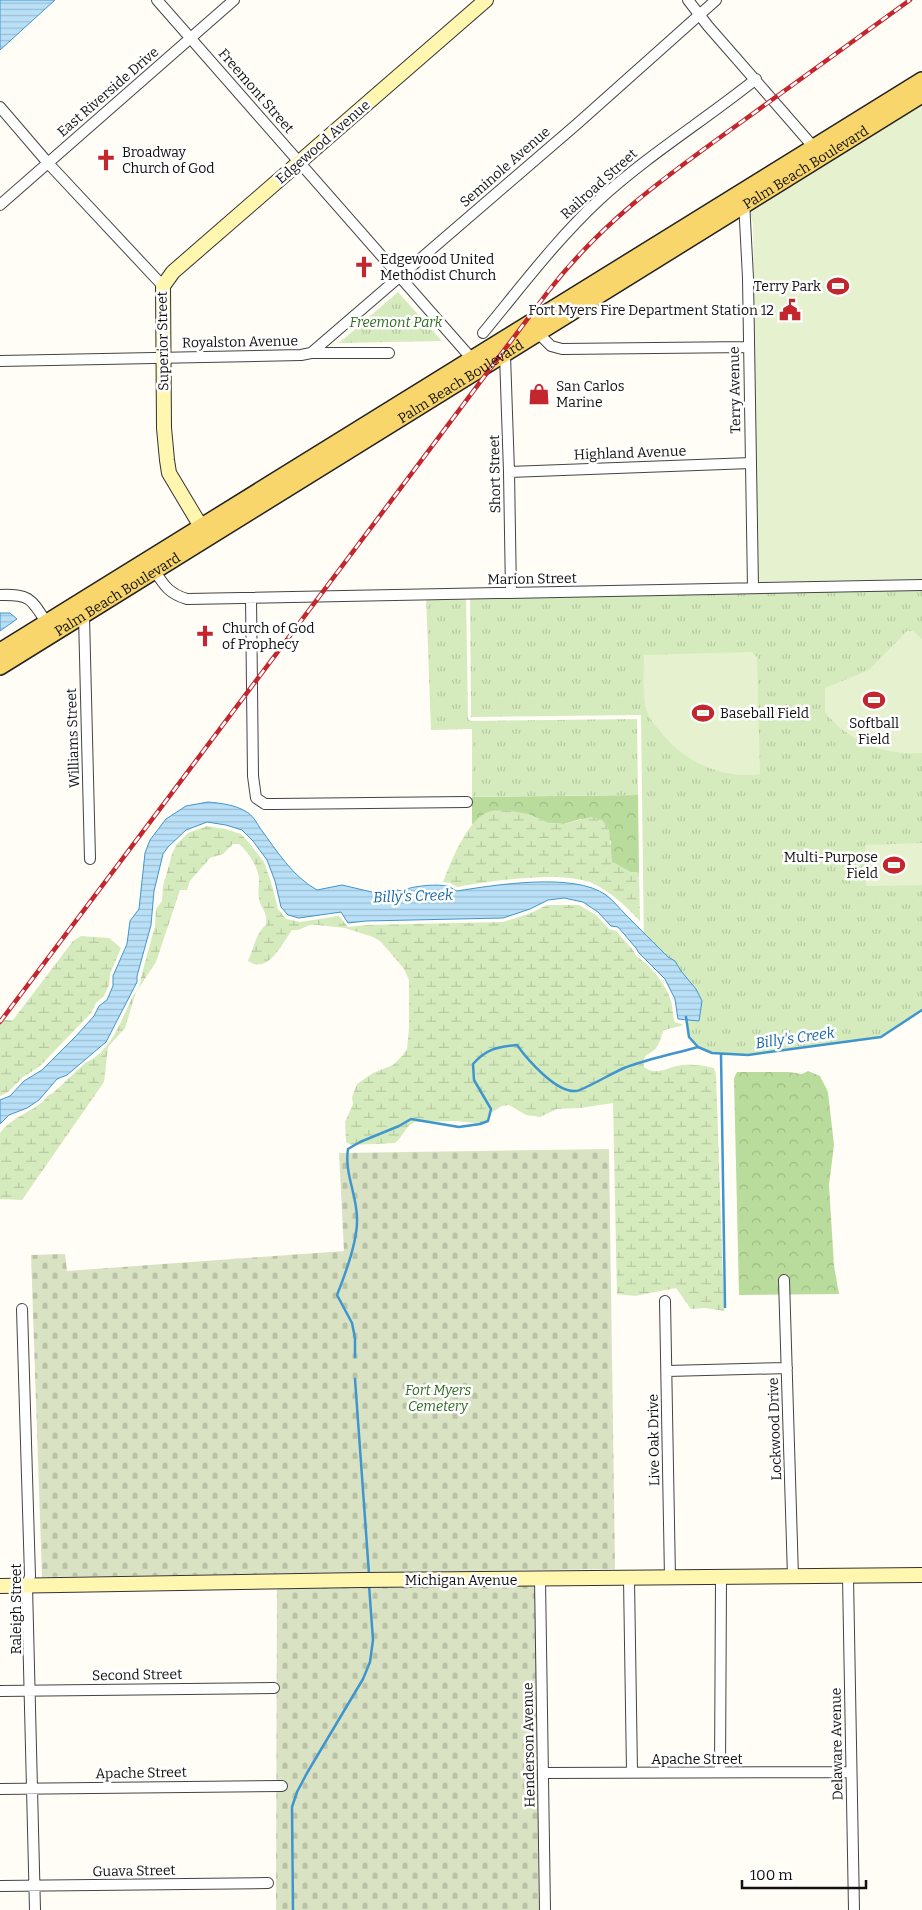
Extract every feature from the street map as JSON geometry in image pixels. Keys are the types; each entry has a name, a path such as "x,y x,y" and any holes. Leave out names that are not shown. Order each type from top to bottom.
{"main road":[{"name":"Palm Beach Boulevard","path":"0,651 46,622 393,424 540,334 744,198 818,152 922,80"},
{"name":"Palm Beach Boulevard","path":"818,152 922,95"},
{"name":"Palm Beach Boulevard","path":"0,667 155,571 203,532 472,359 603,279 744,198"},
{"path":"540,334 544,324 551,315 600,285 603,279"},
{"path":"393,424 409,407 465,371 472,359"}],"street":[{"name":"Freemont Street","path":"157,0 472,359"},
{"name":"East Riverside Drive","path":"0,205 234,0"},
{"name":"Edgewood Avenue","path":"163,286 172,272 486,0"},
{"path":"688,0 708,26 818,152"},
{"name":"Seminole Avenue","path":"311,353 577,124 716,0"},
{"name":"Railroad Street","path":"483,334 556,243 599,200 650,158 756,79"},
{"name":"Superior Street","path":"0,107 48,163 163,286 166,460 169,472 203,532"},
{"name":"Terry Avenue","path":"744,198 753,588"},
{"path":"540,334 551,346 562,349 748,347"},
{"name":"Royalston Avenue","path":"0,361 301,355 311,353 390,353"},
{"name":"Short Street","path":"505,355 511,593"},
{"name":"Highland Avenue","path":"509,472 751,463"},
{"name":"Marion Street","path":"155,571 167,589 176,596 187,598 922,585"},
{"path":"0,595 25,596 34,604 46,622"},
{"path":"251,598 253,776 256,798 265,804 467,802"},
{"name":"Williams Street","path":"84,616 90,860"},
{"name":"Lockwood Drive","path":"784,1280 793,1577"},
{"name":"Live Oak Drive","path":"665,1302 670,1578"},
{"name":"Raleigh Street","path":"22,1309 30,1576 27,1586 35,1910"},
{"path":"666,1371 787,1368"},
{"name":"Michigan Avenue","path":"0,1586 360,1580 922,1576"},
{"name":"Delaware Avenue","path":"848,1577 854,1910"},
{"path":"720,1772 721,1578"},
{"path":"629,1579 632,1772"},
{"name":"Henderson Avenue","path":"540,1580 545,1910"},
{"name":"Second Street","path":"0,1691 274,1688"},
{"name":"Apache Street","path":"543,1773 851,1772"},
{"name":"Apache Street","path":"0,1789 282,1786"},
{"name":"Guava Street","path":"0,1886 268,1883"}],"green space":[{"name":"Terry Park","path":"922,96 922,579 758,582 753,225 748,205"},
{"name":"Freemont Park","path":"398,292 442,341 339,343"},
{"path":"922,588 922,1010 881,1037 748,1055 712,1053 698,1047 689,1037 687,1011 683,996 644,951 641,715 471,717 470,596"},
{"path":"426,594 466,596 468,719 471,721 637,719 638,795 472,797 472,729 431,730"},
{"name":"Softball Field","path":"907,631 913,631 922,639 922,753 892,752 867,744 844,731 825,712 825,688 869,670"},
{"name":"Baseball Field","path":"752,652 757,657 760,774 731,774 704,766 680,752 652,720 647,711 644,696 644,655"},
{"path":"638,795 639,873 630,872 612,862 610,853 611,841 581,819 564,824 548,823 528,814 472,824 472,797"},
{"path":"507,810 528,814 548,823 564,824 591,817 602,820 609,829 612,862 630,872 639,873 640,921 612,895 592,883 579,879 563,877 526,878 457,887 443,882 461,841 475,821 491,811"},
{"path":"207,826 241,834 250,844 264,862 278,909 286,919 300,922 339,916 348,927 503,922 531,913 547,905 579,905 596,915 609,929 616,931 636,956 656,974 670,998 675,1022 684,1025 664,1030 656,1048 644,1059 644,1067 654,1071 686,1065 702,1065 714,1068 716,1075 725,1311 705,1308 691,1309 676,1288 635,1296 617,1294 613,1103 557,1109 540,1117 526,1115 509,1105 502,1106 491,1113 489,1120 484,1124 456,1121 415,1122 409,1126 395,1143 351,1145 346,1142 345,1122 353,1104 352,1097 357,1084 373,1073 393,1065 407,1049 409,980 404,969 380,941 345,928 310,925 298,930 292,930 279,950 268,961 262,964 255,964 248,961 257,937 266,925 266,921 259,899 259,878 256,868 249,855 239,844 233,844 223,854 210,858 190,881 187,890 180,890 156,962 136,992 125,1028 108,1047 104,1082 22,1200 0,1199 0,1133 14,1120 43,1102 47,1096 53,1093 85,1063 101,1052 113,1037 140,984 155,926 156,909 162,901 163,886 176,845 188,833"},
{"name":"Multi-Purpose Field","path":"922,843 922,885 866,886 865,845"},
{"path":"81,936 109,938 121,948 110,974 109,985 104,996 96,1003 91,1013 39,1067 23,1077 8,1092 0,1096 0,1020 13,1020 73,941"},
{"path":"808,1071 820,1076 828,1092 834,1145 829,1185 834,1266 839,1294 739,1295 734,1078 737,1072 789,1072 802,1074"},
{"name":"Fort Myers Cemetery","path":"609,1149 615,1569 42,1577 31,1255 65,1254 67,1271 344,1251 339,1153"},
{"path":"536,1583 539,1910 276,1910 277,1586"}],"water":[{"path":"0,0 55,0 0,50"},
{"path":"0,613 10,613 17,619 0,631"},
{"path":"208,802 232,806 250,814 292,870 317,890 342,885 376,893 392,894 397,890 402,891 425,886 439,885 450,887 457,891 534,882 575,884 592,888 609,897 668,957 675,961 696,989 702,1001 699,1021 678,1019 675,999 665,979 639,953 618,927 611,926 598,912 583,902 564,898 548,900 530,909 503,918 348,923 341,912 299,918 288,915 281,907 275,881 267,860 253,841 242,830 207,822 186,830 163,854 154,891 151,925 137,982 106,1042 67,1075 57,1079 39,1100 27,1108 9,1115 0,1124 0,1100 10,1096 24,1081 42,1070 94,1016 99,1006 107,1000 113,986 113,976 127,944 130,921 139,909 145,853 150,840 166,819 186,806"}],"waterway":[{"name":"Billy's Creek","path":"686,1017 689,1037 698,1047 712,1053 748,1055 881,1037 922,1010"},
{"path":"355,1357 355,1338 352,1323 337,1295 350,1259 357,1221 357,1212 349,1176 348,1149 411,1119 459,1127 488,1121 491,1109 474,1080 473,1064 487,1052 498,1048 517,1045 551,1081 560,1087 576,1091 624,1068 698,1047"},
{"path":"721,1054 725,1307"},
{"path":"355,1379 369,1574"},
{"path":"293,1910 292,1807 307,1773 363,1679 370,1662 373,1640 369,1585"}],"railway":[{"path":"0,1022 568,267 613,221 662,181 910,0"}],"place":[{"name":"Broadway Church of God","path":"106,160"},
{"name":"Edgewood United Methodist Church","path":"364,267"},
{"name":"Terry Park","path":"838,286"},
{"name":"Fort Myers Fire Department Station 12","path":"790,310"},
{"name":"San Carlos Marine","path":"539,394"},
{"name":"Church of God of Prophecy","path":"205,636"},
{"name":"Softball Field","path":"874,700"},
{"name":"Baseball Field","path":"703,713"},
{"name":"Multi-Purpose Field","path":"894,865"}]}
